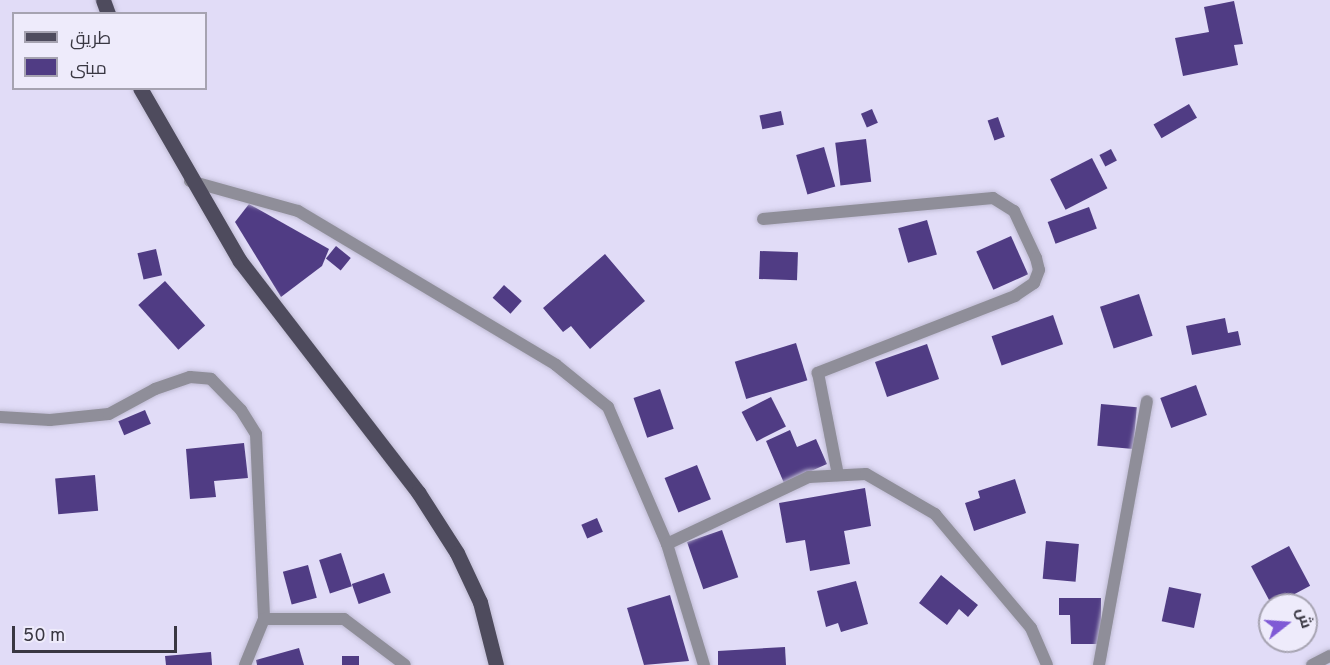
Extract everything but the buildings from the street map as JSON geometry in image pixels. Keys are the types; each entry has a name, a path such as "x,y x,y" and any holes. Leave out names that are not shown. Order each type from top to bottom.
{"main road":[{"path":"141,90 190,181 240,261 418,492 457,553 480,602 496,665"}],"street":[{"path":"190,181 298,211 556,365 608,407 667,544 704,665"},
{"path":"763,219 993,198 1014,211 1036,258 1039,270 1034,283 1016,296 818,373 838,475"},
{"path":"0,417 50,420 109,414 155,389 190,377 211,378 242,410 256,434 264,619 245,665"},
{"path":"1099,665 1147,401"},
{"path":"667,544 809,477 866,474 935,514 1031,628 1047,665"},
{"path":"264,619 344,619 405,665"},
{"path":"1312,665 1330,656"}]}
